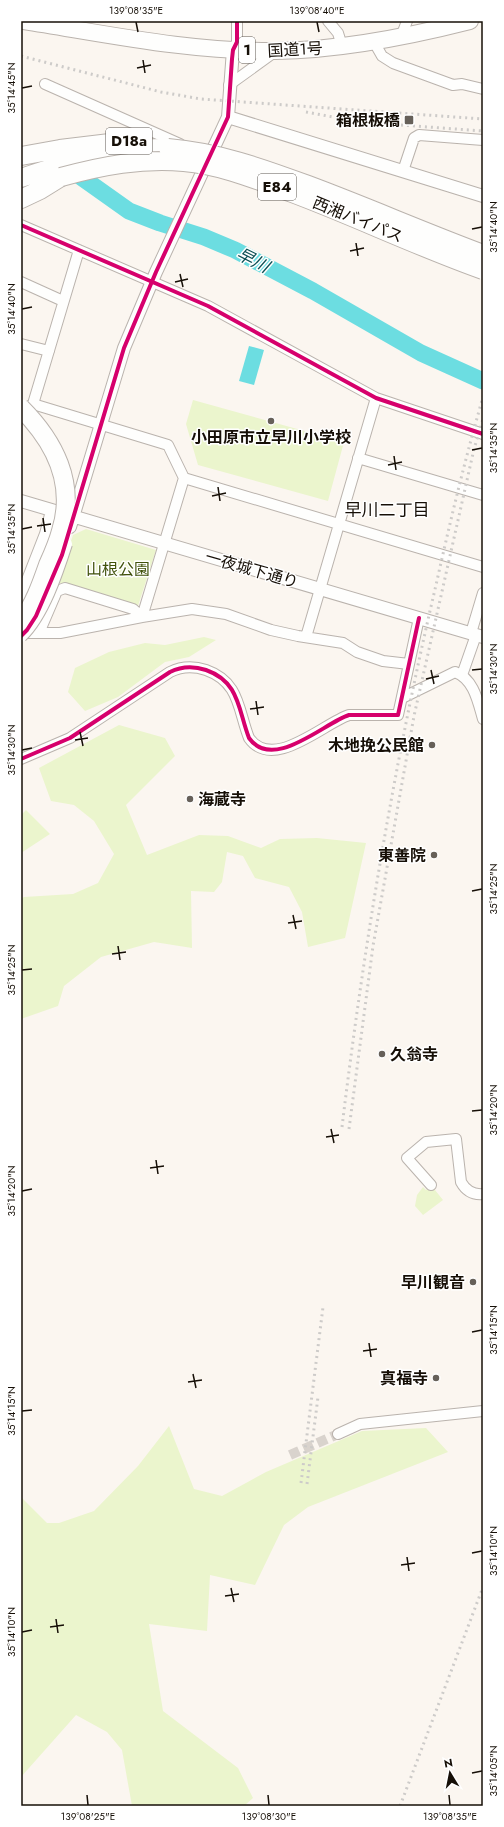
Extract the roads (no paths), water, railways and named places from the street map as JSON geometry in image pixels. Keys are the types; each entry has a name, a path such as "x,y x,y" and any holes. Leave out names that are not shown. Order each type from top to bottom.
{"highway":[{"name":"国道1号","path":"24,21 182,45 233,50 276,51 374,42 470,21"},
{"name":"D18a","path":"21,156 60,149 119,142 158,143 168,148"},
{"name":"西湘バイパス","path":"21,178 101,155 135,149 168,148 212,154 260,167 348,200 483,254"},
{"name":"西湘バイパス","path":"21,190 61,177 107,166 147,161 185,162 214,167 262,181 483,270"},
{"path":"21,199 40,190 61,177"},
{"path":"21,614 30,597 56,531 60,508 57,475 51,457 24,410"},
{"path":"21,622 30,611 36,598 62,531 66,504 64,478 54,449 40,428 24,410"}],"street":[{"path":"21,634 27,630 42,605 67,539 124,348 154,277 228,116 233,50 237,42 237,21"},
{"path":"328,21 338,34 342,46"},
{"path":"401,37 407,21"},
{"path":"374,42 382,56 393,64 453,85 462,84 483,89"},
{"path":"230,85 276,51"},
{"path":"45,84 209,156"},
{"path":"228,116 483,196"},
{"path":"403,171 414,138 419,135 483,140"},
{"path":"21,225 78,250 154,277 376,398 483,434"},
{"path":"78,250 49,351 24,410 100,426 168,445 184,478 142,616"},
{"path":"21,282 63,300"},
{"path":"21,344 49,351"},
{"path":"306,637 376,398"},
{"path":"358,458 483,495"},
{"path":"184,478 483,566"},
{"name":"一夜城下通り","path":"21,503 52,510 477,635"},
{"path":"21,598 46,534 52,510"},
{"path":"39,633 57,591 65,588 133,610 142,616"},
{"path":"462,674 477,635 483,593"},
{"path":"21,634 60,633 142,616 192,609 226,614 271,630 343,644 357,652 383,661 409,664"},
{"path":"21,760 70,738 170,672 186,667 208,671 226,681 237,698 249,738 258,747 265,749 282,749 292,745 312,736 342,717 349,715 398,715 419,618"},
{"path":"402,698 455,672 462,674 473,689 483,719"},
{"path":"432,1186 408,1158 426,1142 456,1140 461,1182 464,1188 471,1192 483,1194"},
{"path":"338,1434 360,1424 483,1411"}],"water":[{"path":"249,346 264,350 254,385 239,381"}],"waterway":[{"name":"早川","path":"67,167 129,211 204,237 235,250 313,291 421,353 483,381"}],"tunnel":[{"path":"290,1455 338,1434"}],"railway":[{"path":"21,56 161,92 201,99 483,119"},
{"path":"306,112 360,122 483,131"},
{"path":"342,1127 370,923 394,787 441,561 483,397"},
{"path":"349,1129 373,946 414,716 474,449 483,419"},
{"path":"301,1483 323,1307"},
{"path":"307,1484 318,1397"},
{"path":"400,1806 483,1587"}],"place":[{"name":"箱根板橋","path":"409,120"},
{"name":"小田原市立早川小学校","path":"271,421"},
{"name":"木地挽公民館","path":"432,745"},
{"name":"海蔵寺","path":"190,799"},
{"name":"東善院","path":"434,855"},
{"name":"久翁寺","path":"382,1054"},
{"name":"早川観音","path":"473,1282"},
{"name":"真福寺","path":"436,1378"}],"district":[{"name":"早川二丁目","path":"387,510"}],"park label":[{"name":"山根公園","path":"118,569"}]}
